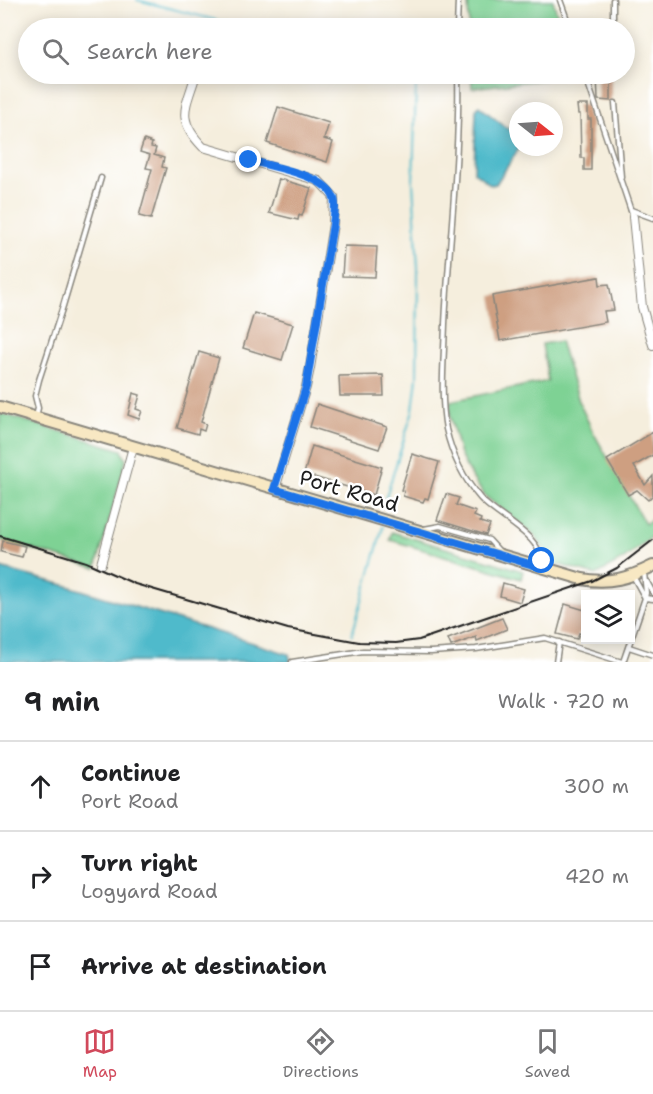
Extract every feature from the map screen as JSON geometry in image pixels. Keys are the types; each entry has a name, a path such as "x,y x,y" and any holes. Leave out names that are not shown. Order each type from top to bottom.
{"main road":[{"name":"Port Road","path":"0,407 592,581 614,581 648,572"}],"street":[{"path":"193,84 184,119 191,135 203,147 319,181 334,197 333,224 306,387 274,489"},
{"path":"632,213 642,307 653,345"},
{"path":"101,564 134,447"}],"lane":[{"path":"457,18 458,0"},
{"path":"560,0 566,18"},
{"path":"613,0 614,18"},
{"path":"458,84 454,212 447,278 444,353 446,426 453,454 471,486 487,506 531,540 541,555 540,567"},
{"path":"588,84 632,213 653,218"},
{"path":"615,103 622,184"},
{"path":"36,418 38,408 35,396 39,380 101,178"},
{"path":"648,572 653,592"},
{"path":"292,662 363,651 431,652 476,649 545,638 623,662 645,598 648,572"},
{"path":"633,576 645,598 653,600"},
{"path":"556,662 559,642"},
{"path":"628,647 653,655"}],"green space":[{"path":"468,0 553,0 558,18 469,18"},
{"path":"472,84 506,84 472,88"},
{"path":"560,341 580,404 592,430 645,524 653,518 653,536 624,559 596,575 553,563 535,536 485,496 460,455 450,416 450,401 548,381 542,344"},
{"path":"0,413 122,450 126,460 96,568 0,540"},
{"path":"392,532 523,571 521,579 390,540"}],"water":[{"path":"479,106 509,130 509,156 514,156 496,184 491,185 474,172 476,110"},
{"path":"0,568 68,586 289,654 291,662 0,662"}],"building":[{"path":"597,84 611,84 611,101 598,100"},
{"path":"577,105 588,105 588,119 591,119 591,170 584,170 584,158 581,158 580,114 578,114"},
{"path":"278,107 329,123 324,139 333,142 327,162 267,143"},
{"path":"144,140 152,143 151,147 156,148 154,155 164,158 162,167 166,168 151,219 139,216 152,169 146,168 150,155 140,152"},
{"path":"279,179 311,188 302,216 299,215 298,220 269,213"},
{"path":"344,246 377,247 375,277 342,276"},
{"path":"599,277 600,285 609,284 614,310 604,311 606,322 500,341 492,296"},
{"path":"254,313 293,324 282,360 243,348"},
{"path":"199,352 219,358 201,422 206,424 204,431 199,429 198,434 177,428"},
{"path":"383,375 384,396 340,396 339,376"},
{"path":"133,393 140,395 136,409 142,411 139,419 128,415"},
{"path":"317,404 387,427 379,449 310,427"},
{"path":"653,432 653,455 634,466 645,485 653,476 653,495 648,500 637,490 628,495 607,460"},
{"path":"312,446 382,467 374,495 304,474"},
{"path":"412,454 439,462 428,499 425,498 423,502 403,496 404,491 401,490"},
{"path":"446,494 459,498 456,505 476,512 474,516 481,519 480,522 490,525 486,535 437,520"},
{"path":"3,541 25,546 22,557 1,552"},
{"path":"503,583 524,589 520,602 500,596"},
{"path":"565,604 581,609 581,634 579,633 577,639 557,634"},
{"path":"502,618 507,629 477,641 476,637 451,646 448,639"}],"waterway":[{"path":"137,0 208,18"},
{"path":"385,500 413,410 417,378 418,269 413,182 416,84"},
{"path":"352,635 383,527"}],"railway":[{"path":"0,536 86,562 135,584 288,629 359,642 396,643 419,640 592,581 617,568 653,540"}],"route":[{"path":"249,160 319,181 334,197 333,224 310,368 274,489 540,567 542,561"}]}
